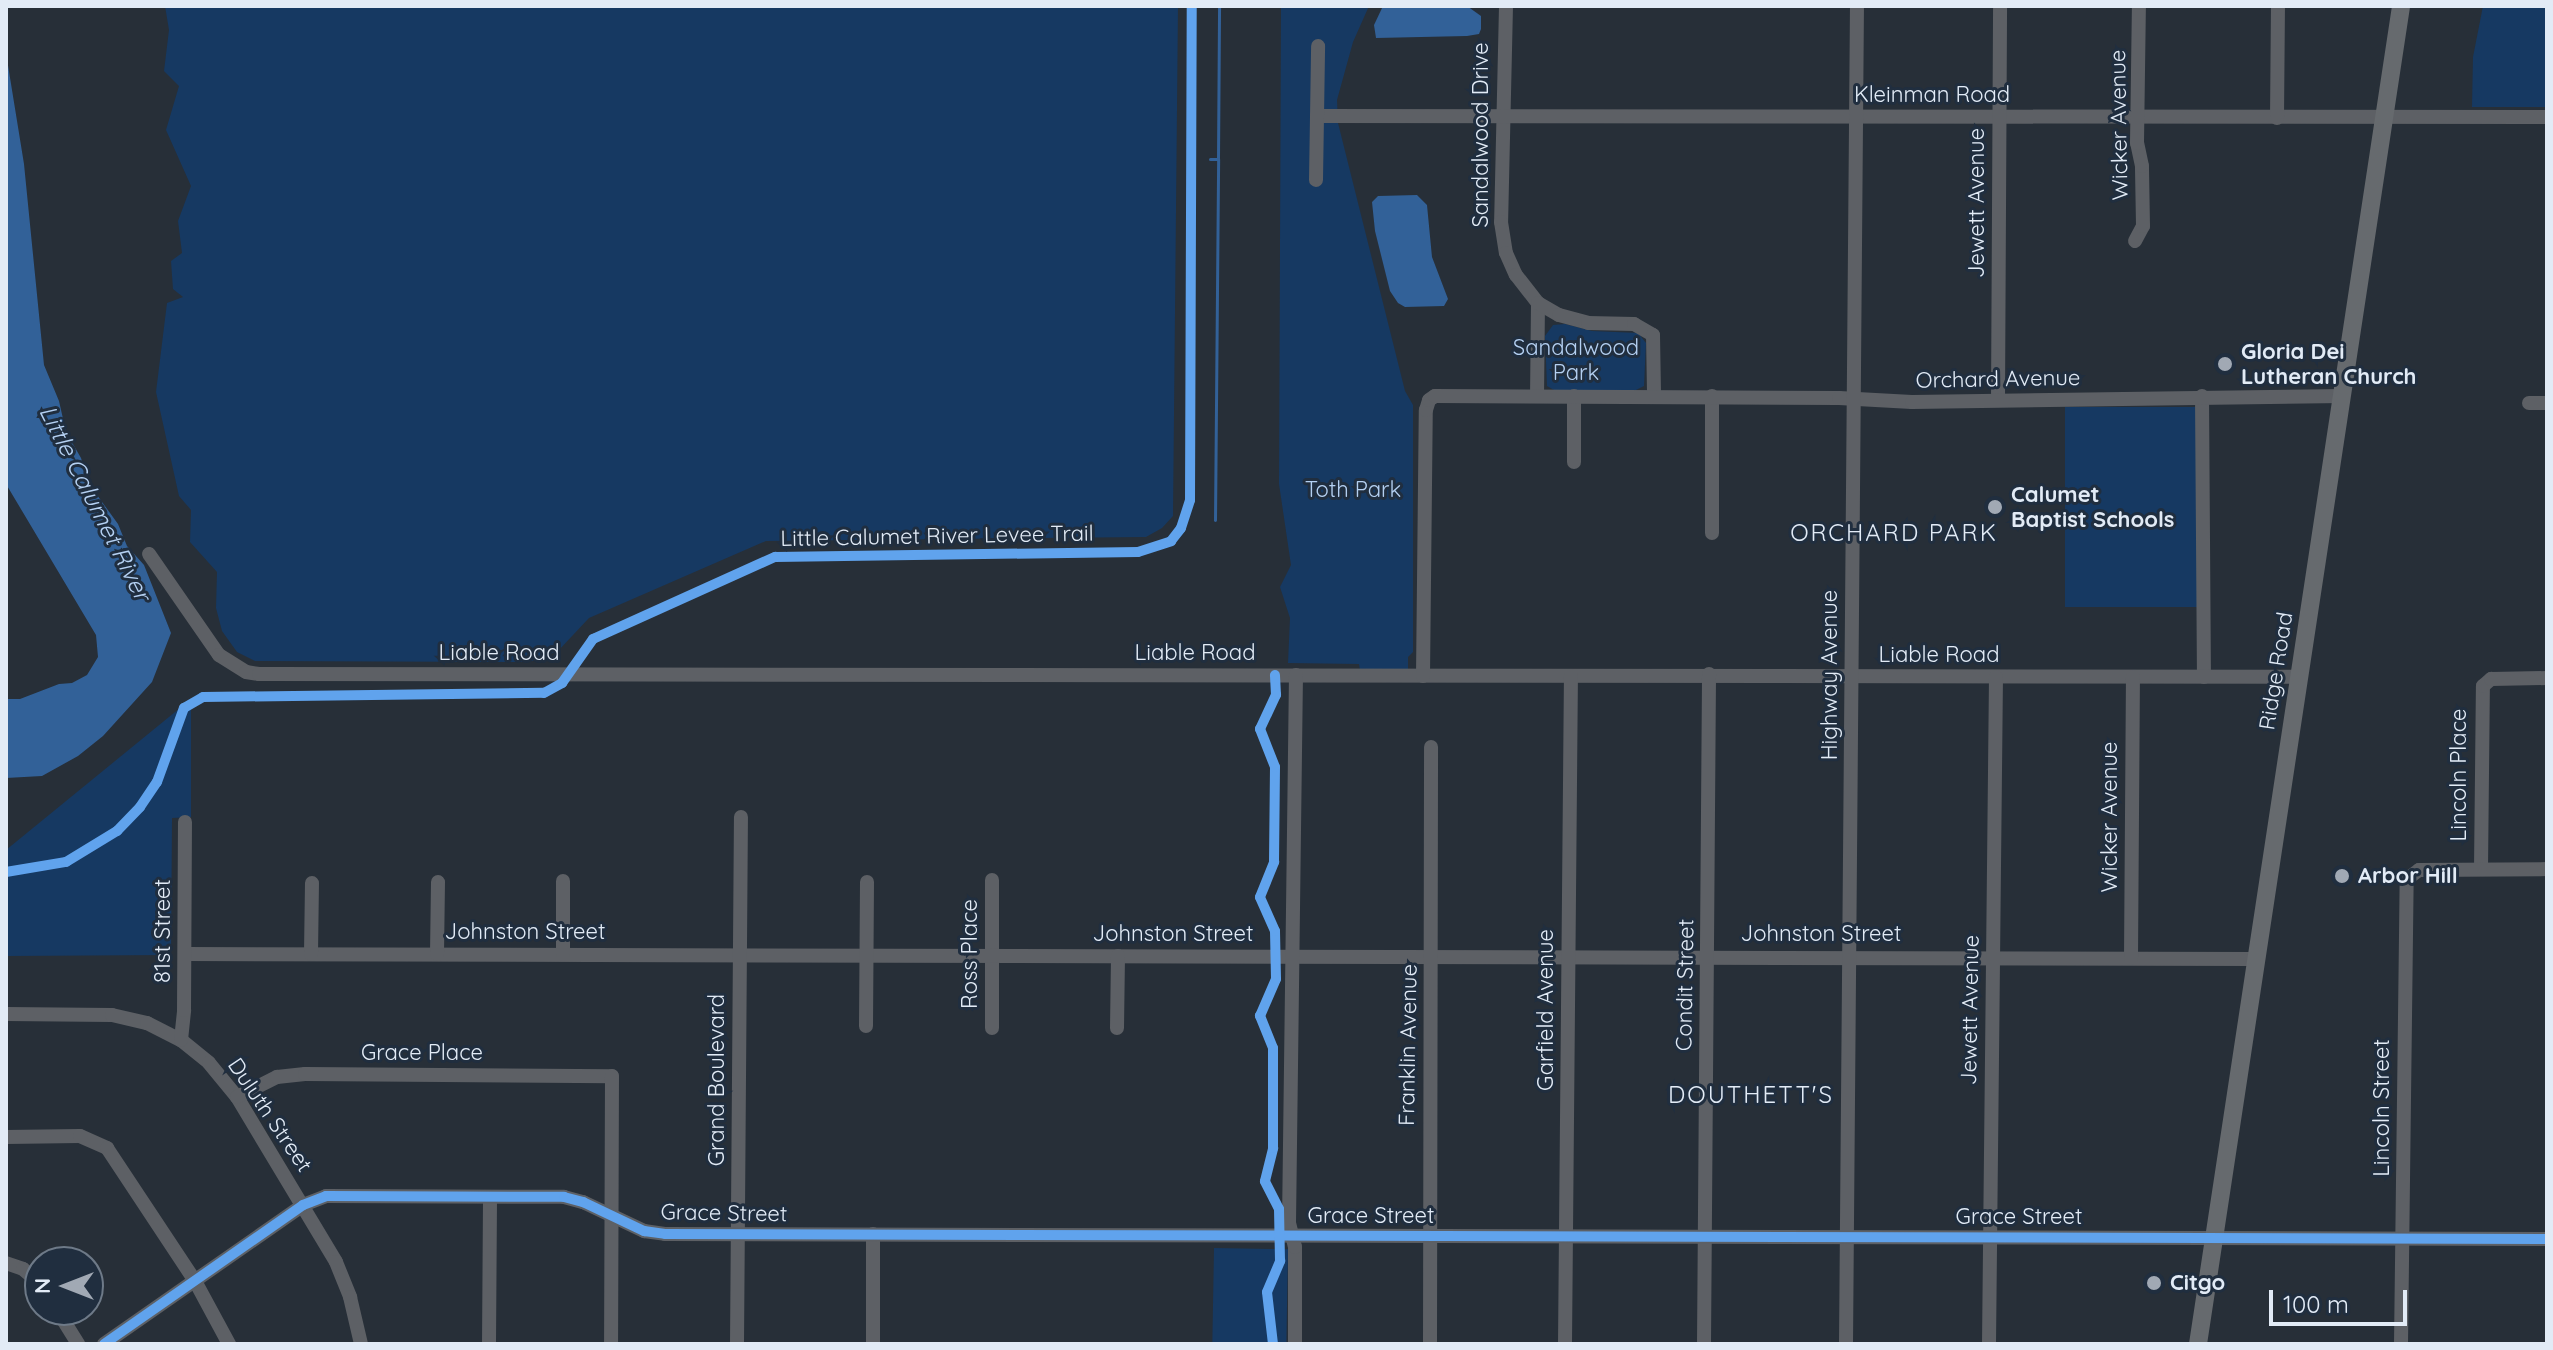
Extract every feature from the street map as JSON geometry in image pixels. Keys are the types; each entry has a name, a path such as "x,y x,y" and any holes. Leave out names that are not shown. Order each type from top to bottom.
{"main road":[{"name":"Ridge Road","path":"2198,1344 2401,6"}],"street":[{"name":"Sandalwood Drive","path":"1506,6 1501,222 1506,253 1516,275 1538,303 1559,315 1588,323 1634,324 1653,335 1654,395"},
{"name":"Highway Avenue","path":"1846,1344 1857,6"},
{"name":"Jewett Avenue","path":"1998,400 2000,6"},
{"name":"Wicker Avenue","path":"2135,241 2143,226 2138,118 2139,6"},
{"path":"2277,118 2278,6"},
{"path":"1316,180 1318,46"},
{"name":"Kleinman Road","path":"1317,116 2547,117"},
{"path":"1537,396 1538,303"},
{"path":"1423,676 1429,400 1435,396 1654,395"},
{"name":"Orchard Avenue","path":"1654,395 1839,398 1855,401 2343,396"},
{"path":"1574,396 1574,462"},
{"path":"1712,396 1712,533"},
{"path":"2202,396 2204,677"},
{"path":"2529,403 2547,403"},
{"name":"Liable Road","path":"149,554 219,655 246,672 259,674 2299,677"},
{"name":"Condit Street","path":"1704,1344 1709,674"},
{"path":"1295,1344 1289,1223 1296,675"},
{"name":"Garfield Avenue","path":"1565,1344 1571,676"},
{"name":"Jewett Avenue","path":"1989,1344 1996,677"},
{"name":"Wicker Avenue","path":"2131,958 2133,677"},
{"name":"Lincoln Place","path":"2481,869 2481,692 2486,681 2547,678"},
{"name":"Franklin Avenue","path":"1430,1344 1431,747"},
{"name":"Grand Boulevard","path":"737,1344 741,817"},
{"name":"81st Street","path":"181,1040 185,954 185,822"},
{"path":"2481,869 2547,869"},
{"name":"Lincoln Street","path":"2401,1344 2405,886 2409,874 2419,870 2481,869"},
{"name":"Ross Place","path":"992,880 992,1028"},
{"path":"563,881 563,954"},
{"path":"437,954 438,882"},
{"path":"866,1026 867,882"},
{"path":"311,954 312,883"},
{"name":"Johnston Street","path":"185,954 2256,959"},
{"path":"1117,1028 1118,956"},
{"name":"Duluth Street","path":"6,1014 112,1015 147,1023 181,1040 209,1063 237,1097 336,1262 350,1297 361,1344"},
{"name":"Grace Place","path":"237,1097 277,1077 305,1074 612,1076 611,1216"},
{"path":"6,1137 80,1136 107,1148 195,1281 229,1344"},
{"name":"Grace Street","path":"104,1344 303,1205 326,1196 564,1197 644,1231 665,1234 2547,1239"},
{"path":"489,1344 490,1197"},
{"path":"611,1216 611,1344"},
{"path":"873,1234 873,1344"},
{"path":"67,1326 78,1344"}],"green space":[{"path":"165,6 1178,6 1173,516 1162,528 1146,537 766,541 589,618 558,651 529,662 255,661 237,652 222,631 216,608 217,572 190,542 191,510 179,496 156,392 167,303 183,297 173,289 171,261 182,253 178,221 191,186 166,130 179,86 164,71 169,30"},
{"name":"Toth Park","path":"1281,6 1369,6 1353,42 1337,100 1338,123 1405,391 1413,405 1413,652 1408,657 1408,670 1360,670 1359,664 1288,663 1290,618 1280,587 1291,565 1279,484"},
{"path":"2483,6 2547,6 2547,107 2472,107 2473,57"},
{"name":"Sandalwood Park","path":"1565,324 1592,331 1638,333 1646,343 1644,386 1636,390 1554,390 1547,386 1545,336 1553,325"},
{"path":"2065,407 2199,407 2199,607 2065,607"},
{"path":"191,699 191,817 172,818 171,955 6,956 6,850"},
{"path":"1214,1248 1288,1249 1286,1344 1212,1344"}],"water":[{"path":"1383,6 1467,6 1481,16 1481,29 1479,34 1467,36 1376,38 1374,25"},
{"name":"Little Calumet River","path":"6,53 24,164 44,365 59,401 66,432 81,458 89,484 118,524 127,546 144,565 171,633 152,682 103,736 78,756 42,776 6,778 6,699 20,699 59,684 72,683 87,675 98,657 96,635 6,484"},
{"path":"1417,195 1427,205 1432,257 1448,299 1444,306 1405,307 1398,303 1390,291 1375,231 1372,202 1378,196"}],"waterway":[{"path":"1210,159 1218,159 1219,6"},
{"path":"1215,520 1218,159"}],"cycle path":[{"name":"Little Calumet River Levee Trail","path":"6,872 66,862 117,831 140,807 157,782 184,708 203,697 544,693 562,683 593,639 775,557 1138,552 1171,541 1181,528 1190,500 1192,6"},
{"path":"1273,1344 1267,1292 1280,1261 1279,1209 1265,1181 1273,1148 1273,1048 1260,1016 1276,979 1275,931 1260,897 1274,862 1275,767 1260,729 1276,695 1275,675"},
{"path":"104,1344 303,1205 326,1196 564,1197 583,1202 644,1231 665,1234 2547,1239"}],"place":[{"name":"Gloria Dei Lutheran Church","path":"2225,364"},
{"name":"Calumet Baptist Schools","path":"1995,507"},
{"name":"Arbor Hill","path":"2342,876"},
{"name":"Citgo","path":"2154,1283"}],"district":[{"name":"ORCHARD PARK","path":"1894,533"},
{"name":"DOUTHETT'S","path":"1751,1095"}]}
